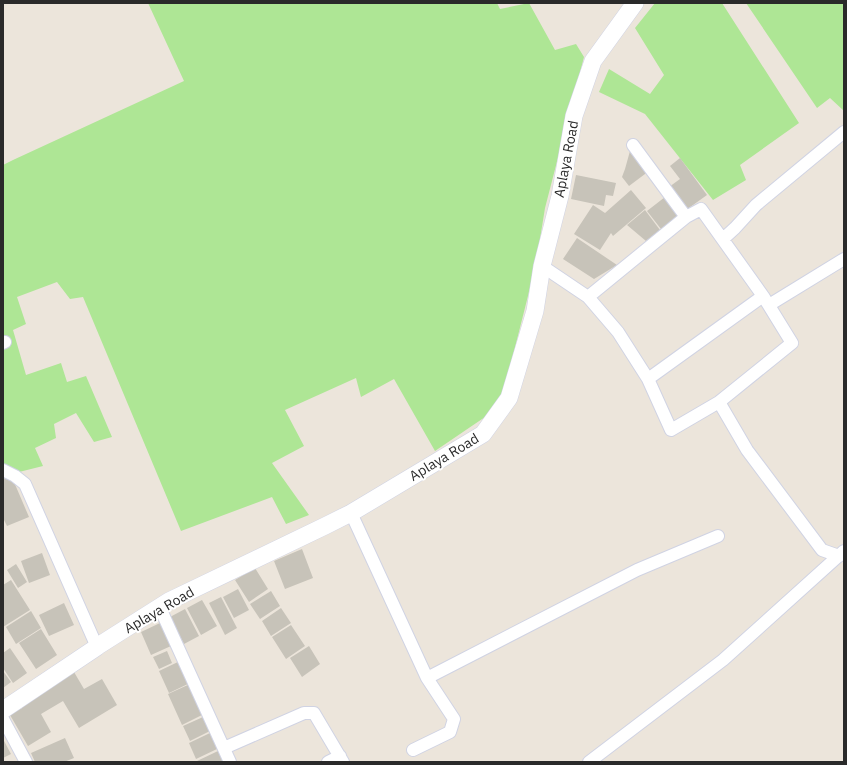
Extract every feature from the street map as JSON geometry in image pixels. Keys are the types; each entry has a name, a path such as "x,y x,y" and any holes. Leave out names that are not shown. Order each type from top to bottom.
{"street":[{"name":"Aplaya Road","path":"3,710 98,646 169,601 351,513 483,434 509,398 535,311 542,266 560,196 574,116 593,61 635,3"},
{"path":"723,239 756,205 844,132"},
{"path":"633,145 686,217"},
{"path":"542,266 588,297 618,332 648,379 671,430 719,402 792,343 766,301 701,209 686,217 588,297"},
{"path":"648,379 766,301 844,258"},
{"path":"719,402 747,450 822,550 842,554"},
{"path":"3,470 15,476 25,484 97,647"},
{"path":"351,513 427,678 454,719 450,732 413,750"},
{"path":"427,678 637,570 718,536"},
{"path":"589,762 723,660 842,554"},
{"path":"160,608 230,762"},
{"path":"224,748 304,713 314,713 342,759 328,762"},
{"path":"3,719 26,762"}],"green space":[{"path":"148,3 497,3 500,9 529,3 555,50 576,44 584,57 545,208 536,264 504,391 488,415 435,451 394,379 361,397 356,378 285,410 304,446 272,463 309,515 286,524 272,497 181,531 83,297 70,299 57,282 17,297 26,324 13,330 26,375 61,363 67,382 86,376 112,437 94,442 76,413 54,424 56,438 35,448 43,466 3,476 3,165 184,81"},
{"path":"655,3 722,3 799,123 740,165 746,180 713,200 645,114 599,92 609,69 650,94 664,75 635,28"},
{"path":"746,3 844,3 844,111 830,98 817,108"}],"building":[{"path":"630,151 649,171 629,186 622,177"},
{"path":"680,158 707,195 686,210 669,187 680,179 670,166"},
{"path":"576,175 616,183 613,196 606,195 604,206 571,199"},
{"path":"631,190 646,208 613,236 611,233 600,250 574,234 593,205 605,213"},
{"path":"665,197 679,215 661,229 647,211"},
{"path":"645,210 660,230 646,241 627,225"},
{"path":"577,238 617,265 594,279 563,259"},
{"path":"11,475 29,517 7,526 3,518 3,479"},
{"path":"302,549 313,578 285,589 274,561"},
{"path":"42,553 50,575 29,583 21,561"},
{"path":"16,564 27,582 18,588 7,570"},
{"path":"255,568 268,589 249,602 235,580"},
{"path":"11,580 30,610 3,627 3,585"},
{"path":"238,589 249,610 234,618 223,597"},
{"path":"271,591 280,606 260,619 250,604"},
{"path":"221,597 237,628 225,635 209,603"},
{"path":"202,600 217,626 201,635 187,608"},
{"path":"64,603 74,625 49,636 39,615"},
{"path":"281,608 291,623 271,636 262,621"},
{"path":"185,609 199,636 184,644 170,617"},
{"path":"31,611 41,628 16,644 6,627"},
{"path":"160,623 171,646 151,655 141,632"},
{"path":"291,625 305,646 286,659 272,637"},
{"path":"41,629 57,655 36,669 19,643"},
{"path":"309,646 320,664 302,677 290,658"},
{"path":"10,648 27,673 13,683 3,668 3,653"},
{"path":"167,651 172,663 159,669 153,657"},
{"path":"180,661 190,683 169,693 159,671"},
{"path":"3,671 11,682 3,688"},
{"path":"74,672 84,689 102,679 117,705 79,728 63,701 41,714 51,732 28,746 10,715 22,708 20,704"},
{"path":"190,684 204,714 182,725 168,694"},
{"path":"203,717 210,731 190,741 183,726"},
{"path":"210,733 217,749 196,759 189,743"},
{"path":"65,738 74,758 64,762 35,762 31,753"},
{"path":"3,739 11,754 3,758"},
{"path":"218,751 223,762 197,762 197,761"}]}
